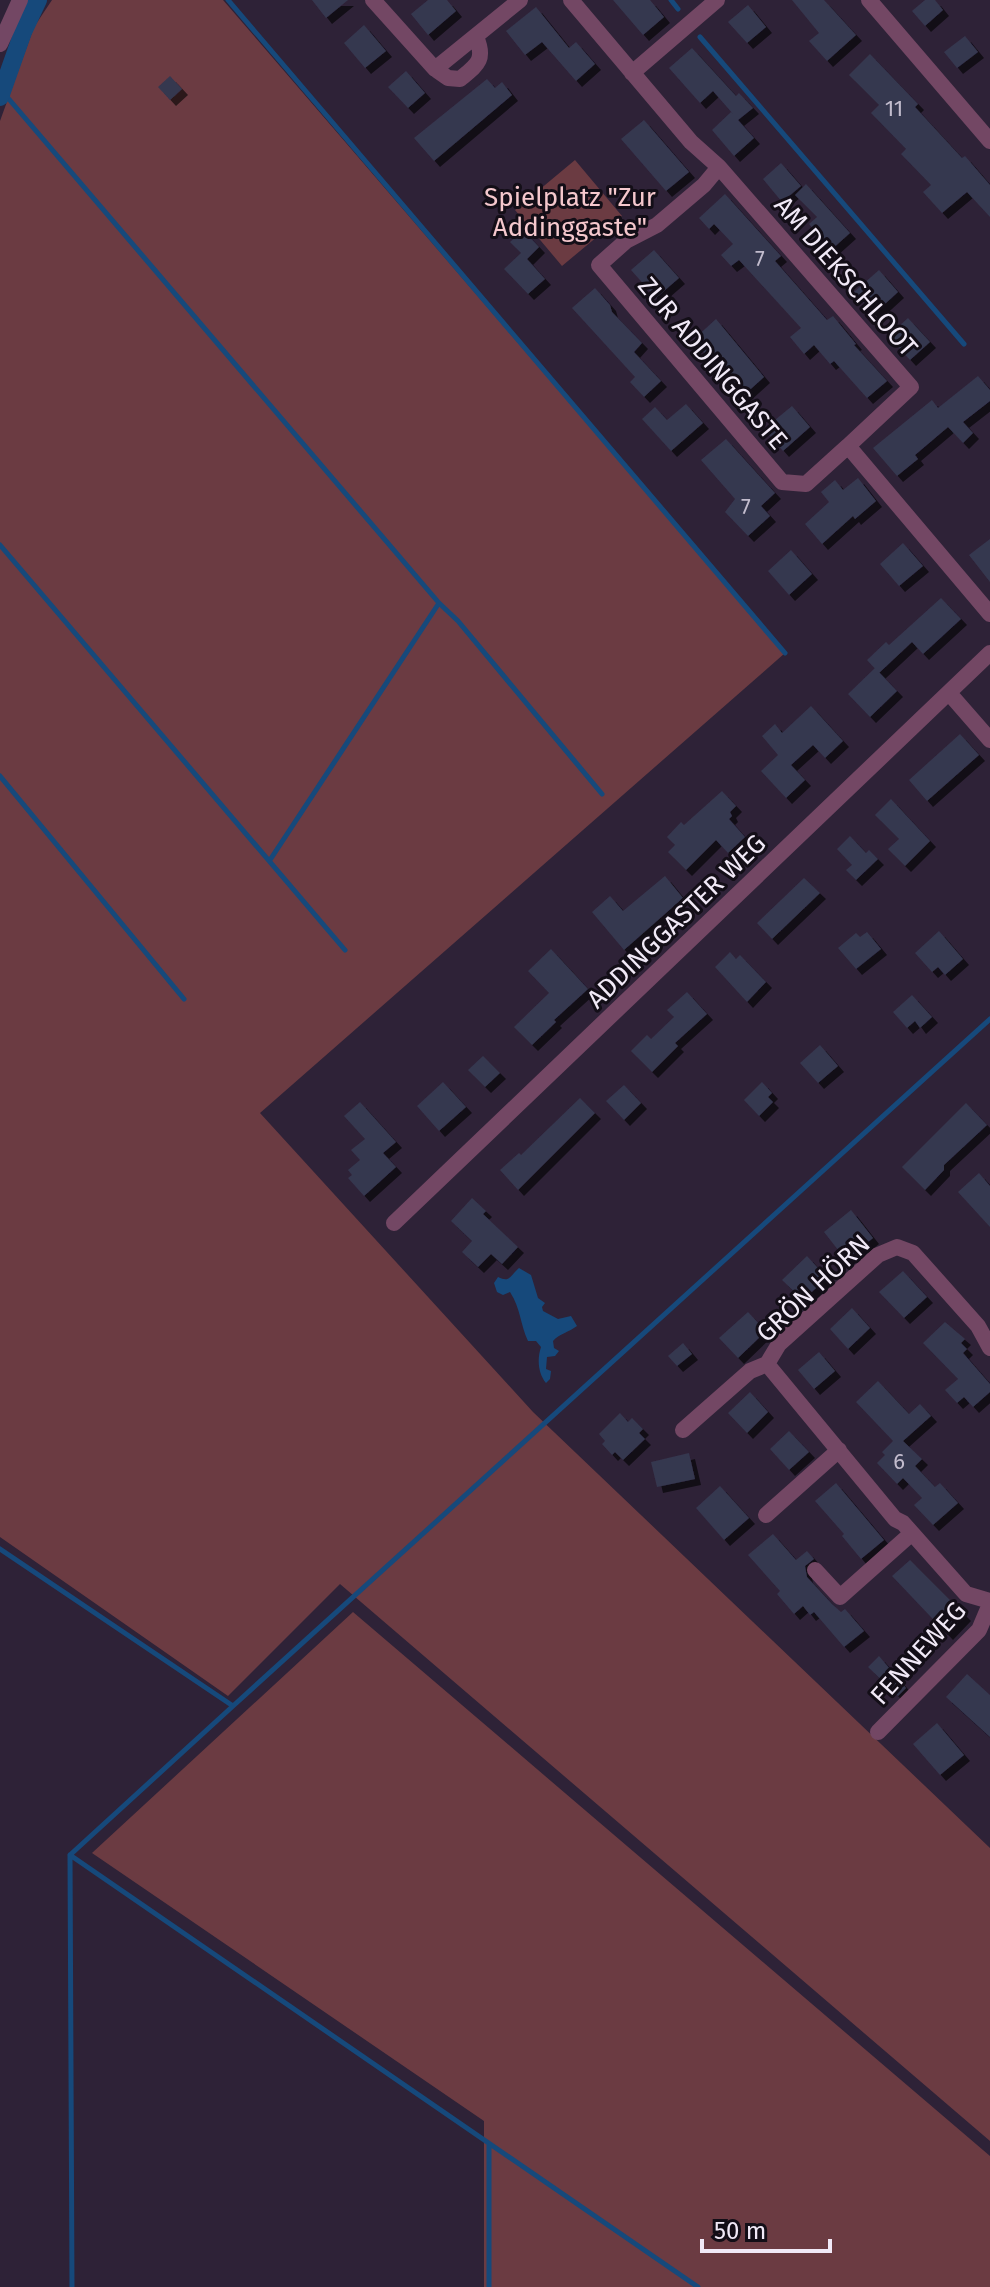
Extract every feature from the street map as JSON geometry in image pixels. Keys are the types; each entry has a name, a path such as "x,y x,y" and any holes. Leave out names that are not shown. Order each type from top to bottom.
{"street":[{"path":"0,44 20,0"},
{"path":"373,0 435,69 520,0"},
{"name":"AM DIEKSCHLOOT","path":"571,0 691,142 714,161 911,387 848,446"},
{"path":"632,73 717,0"},
{"path":"869,0 990,141"},
{"name":"ZUR ADDINGGASTE","path":"714,161 704,185 657,225 626,241 599,265 782,482 806,484 848,446"},
{"path":"848,446 990,614"},
{"name":"ADDINGGASTER WEG","path":"394,1223 990,653"},
{"path":"949,693 990,740"},
{"name":"GRÖN HÖRN","path":"683,1430 750,1371 767,1364 779,1344 878,1255 897,1247 913,1253 978,1326 990,1348"},
{"name":"GRÖN HÖRN","path":"767,1364 895,1519 912,1533 966,1594 990,1603"},
{"path":"766,1515 839,1450"},
{"path":"815,1570 840,1597 912,1533"},
{"name":"FENNEWEG","path":"878,1732 979,1630 990,1603"}],"green space":[{"path":"52,0 223,0 785,653 260,1113 533,1412 990,1848 990,2141 340,1584 228,1696 0,1537 0,121 34,27"},
{"name":"Spielplatz \"Zur Addinggaste\"","path":"575,160 622,216 562,266 515,210"},
{"path":"353,1612 990,2156 990,2287 484,2287 484,2121 92,1853"}],"water":[{"path":"519,1268 531,1275 538,1298 545,1303 543,1311 558,1319 571,1316 577,1326 553,1341 554,1348 559,1351 555,1356 547,1357 546,1369 551,1371 546,1383 539,1366 541,1347 536,1341 528,1341 510,1292 503,1295 497,1292 494,1283 498,1277 510,1278"}],"building":[{"path":"312,0 348,0 326,18"},
{"path":"428,0 447,0 456,11 428,35 411,14"},
{"path":"613,0 650,0 664,17 643,35"},
{"path":"792,0 824,0 856,35 827,61 809,41 819,33"},
{"path":"925,0 935,0 943,10 925,26 912,11"},
{"path":"748,5 766,27 747,43 728,22"},
{"path":"536,7 569,48 576,42 595,64 576,81 542,42 525,55 506,31"},
{"path":"364,25 386,51 365,68 344,43"},
{"path":"965,36 978,52 957,68 944,52"},
{"path":"692,48 736,96 739,93 753,108 738,120 754,138 734,156 712,130 731,112 733,114 713,91 700,103 669,68"},
{"path":"870,54 918,104 915,107 990,185 990,217 967,192 942,213 923,192 931,185 901,154 906,149 871,113 879,105 849,75"},
{"path":"406,71 425,93 408,108 388,87"},
{"path":"170,76 182,89 170,100 158,87"},
{"path":"487,79 495,88 502,82 512,95 434,161 414,138"},
{"path":"644,120 689,172 666,191 621,139"},
{"path":"781,163 801,186 782,202 763,179"},
{"path":"806,184 850,233 831,250 809,224 817,217 795,195"},
{"path":"725,194 781,256 775,261 827,320 833,316 887,381 867,398 834,361 830,364 814,345 804,354 790,337 801,328 739,260 731,266 721,255 733,244 714,224 709,229 699,218"},
{"path":"523,230 539,247 527,259 545,279 528,294 504,269 521,253 510,242"},
{"path":"654,250 679,278 656,298 631,270"},
{"path":"879,270 898,292 874,314 854,292"},
{"path":"595,288 610,305 612,312 642,343 634,352 661,381 644,397 630,382 635,377 572,308"},
{"path":"908,318 930,342 910,360 888,336"},
{"path":"716,319 764,377 742,397 693,340"},
{"path":"978,376 990,390 990,401 963,422 973,433 963,443 948,427 915,455 918,459 897,476 873,448 932,400 938,408"},
{"path":"686,404 703,423 671,451 642,419 655,407 667,420"},
{"path":"792,406 810,427 783,451 764,429"},
{"path":"726,439 775,493 761,506 770,516 748,536 725,512 735,499 701,460"},
{"path":"858,478 876,501 855,519 853,516 822,544 805,524 829,502 821,492 835,480 843,490"},
{"path":"990,539 990,582 969,555"},
{"path":"903,543 923,566 899,586 880,564"},
{"path":"791,550 812,574 789,595 768,571"},
{"path":"941,598 961,619 923,654 912,642 879,673 867,660 886,642 889,645"},
{"path":"875,668 897,691 870,717 848,694"},
{"path":"811,706 843,741 825,758 813,745 791,765 805,780 786,798 761,771 778,755 762,736 775,724 782,733"},
{"path":"960,734 979,755 927,801 909,780"},
{"path":"722,791 736,806 730,812 732,816 729,819 745,837 728,853 716,840 686,870 668,852 675,845 667,837 681,822 684,825"},
{"path":"891,799 930,841 905,866 888,849 899,839 875,815"},
{"path":"850,836 866,853 869,850 878,859 856,880 846,870 852,865 837,849"},
{"path":"665,876 683,898 624,950 592,912 610,896 623,911"},
{"path":"804,878 820,893 772,939 757,923"},
{"path":"939,931 963,959 945,975 938,967 932,972 915,953"},
{"path":"867,932 881,949 856,969 838,948 856,933 860,937"},
{"path":"551,949 588,989 532,1045 514,1027 549,993 528,971"},
{"path":"730,952 736,959 740,955 766,982 747,1002 715,967"},
{"path":"687,992 707,1014 675,1043 678,1046 652,1072 631,1051 647,1035 651,1039 674,1017 667,1010"},
{"path":"912,995 932,1017 920,1028 915,1021 907,1028 893,1012"},
{"path":"820,1045 838,1066 818,1083 800,1063"},
{"path":"483,1056 500,1073 485,1087 468,1070"},
{"path":"443,1082 466,1107 439,1131 417,1106"},
{"path":"762,1082 772,1093 768,1097 773,1102 759,1116 744,1100"},
{"path":"624,1085 641,1103 624,1120 606,1101"},
{"path":"580,1098 595,1113 518,1190 500,1170 519,1153 521,1155"},
{"path":"360,1102 396,1142 383,1153 396,1167 364,1196 348,1178 352,1175 348,1170 360,1160 351,1150 365,1139 344,1116"},
{"path":"966,1103 987,1125 944,1165 944,1170 925,1190 902,1167"},
{"path":"979,1173 990,1186 990,1227 958,1192"},
{"path":"472,1198 486,1211 483,1214 518,1247 502,1264 491,1254 478,1267 462,1252 472,1241 451,1221"},
{"path":"851,1210 873,1238 846,1260 824,1232"},
{"path":"807,1256 827,1278 803,1300 782,1280"},
{"path":"903,1271 927,1297 904,1318 879,1292"},
{"path":"852,1308 870,1328 848,1349 830,1329"},
{"path":"748,1312 766,1331 738,1358 719,1338"},
{"path":"945,1322 965,1339 961,1343 967,1349 963,1353 990,1384 990,1392 973,1407 964,1397 957,1403 945,1390 958,1379 923,1343"},
{"path":"683,1343 692,1354 677,1366 668,1356"},
{"path":"819,1352 835,1371 814,1389 798,1370"},
{"path":"878,1381 909,1414 920,1404 931,1416 903,1441 922,1459 915,1466 935,1487 940,1483 958,1503 933,1525 914,1505 922,1498 903,1478 897,1484 877,1463 885,1455 882,1452 893,1441 856,1402"},
{"path":"750,1392 768,1412 747,1433 728,1413"},
{"path":"620,1413 628,1422 632,1418 643,1429 639,1433 645,1439 623,1460 615,1452 612,1455 602,1444 605,1441 599,1434"},
{"path":"789,1431 809,1452 789,1470 770,1449"},
{"path":"689,1453 695,1479 657,1487 651,1462"},
{"path":"836,1483 884,1540 861,1559 815,1501"},
{"path":"720,1486 749,1518 724,1540 696,1508"},
{"path":"773,1534 796,1560 807,1551 814,1559 805,1566 807,1577 841,1612 845,1609 864,1631 844,1647 814,1612 810,1615 803,1606 794,1614 777,1594 780,1591 748,1555"},
{"path":"910,1560 965,1615 947,1634 892,1576"},
{"path":"879,1656 906,1688 898,1696 868,1667"},
{"path":"967,1674 990,1695 990,1737 946,1697"},
{"path":"937,1723 964,1755 940,1775 913,1744"}],"waterway":[{"path":"0,97 38,0"},
{"path":"228,0 785,653"},
{"path":"671,0 678,9"},
{"path":"700,37 964,344"},
{"path":"2,91 439,603 270,860"},
{"path":"0,545 345,950"},
{"path":"439,603 458,621 602,794"},
{"path":"0,776 184,999"},
{"path":"0,1549 233,1706 990,1019"},
{"path":"72,2287 70,1855 233,1706"},
{"path":"70,1855 698,2287"},
{"path":"489,2144 489,2287"}]}
